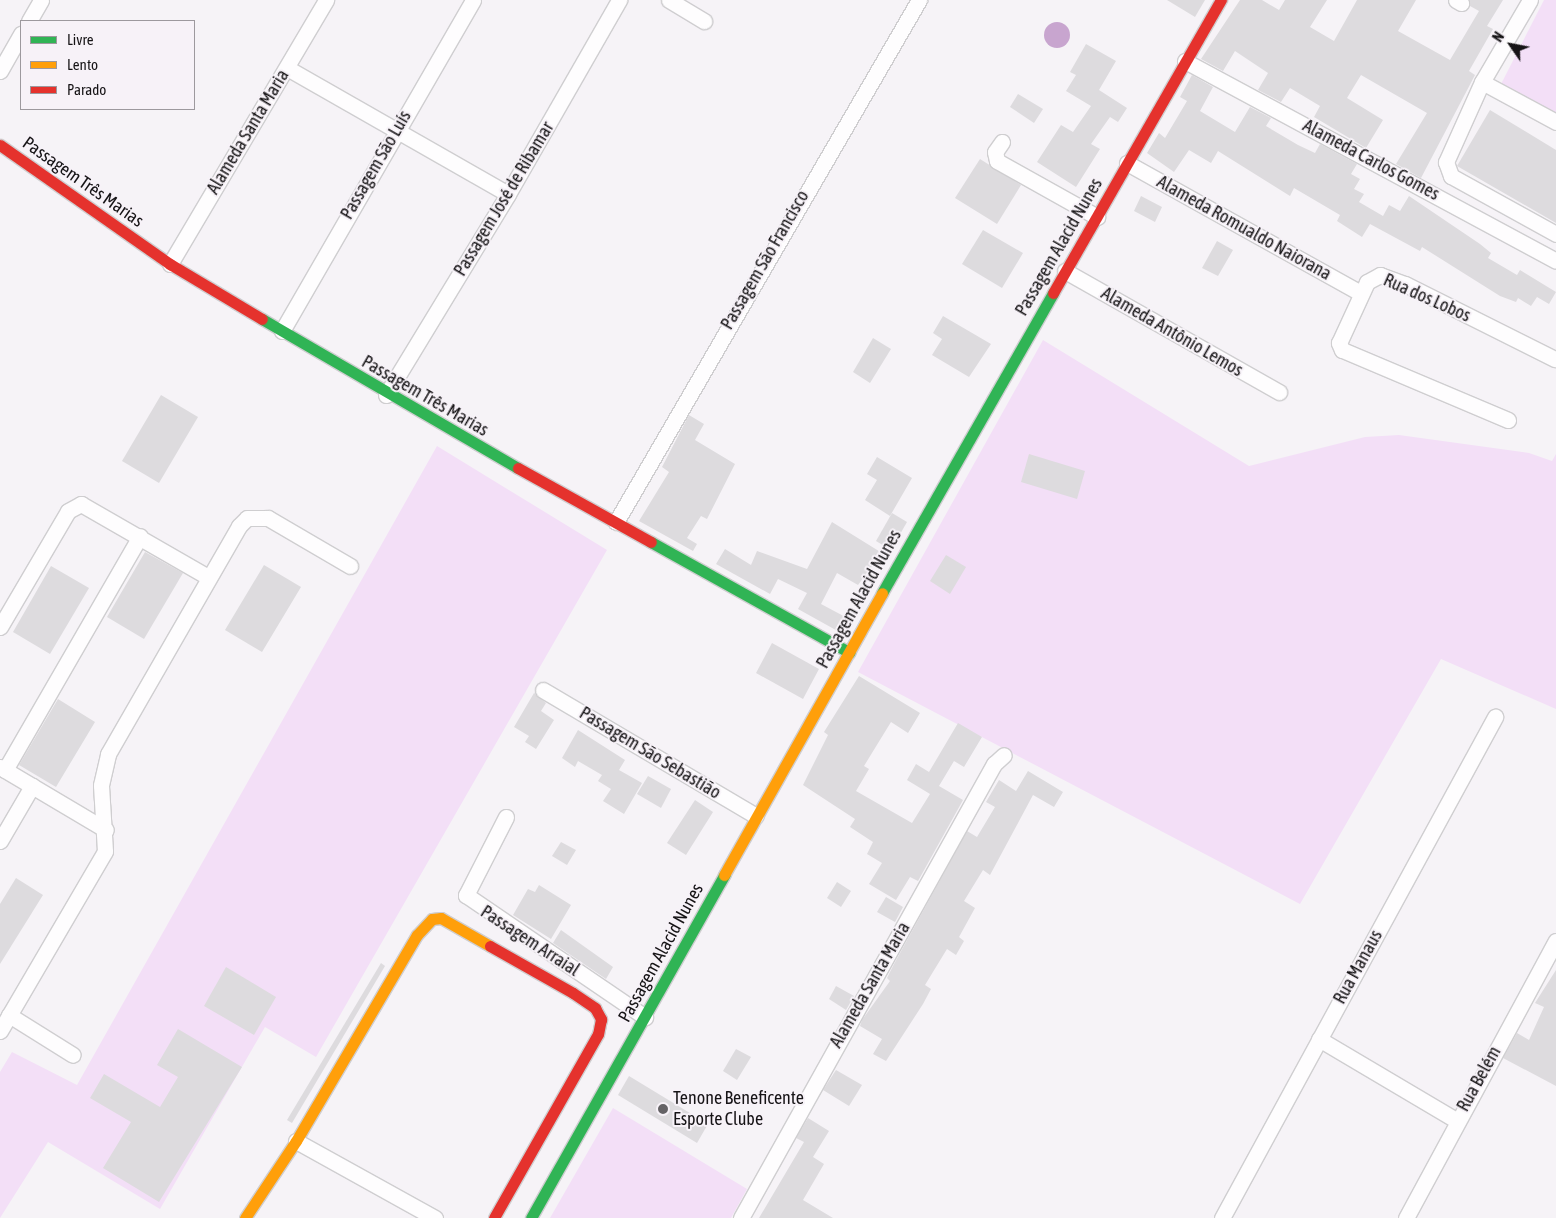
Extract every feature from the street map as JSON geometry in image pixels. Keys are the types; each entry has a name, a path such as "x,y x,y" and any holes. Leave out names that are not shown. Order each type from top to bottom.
{"street":[{"path":"30,20 41,0"},
{"name":"Alameda Santa Maria","path":"170,264 326,0"},
{"name":"Passagem São Luís","path":"282,331 395,131 472,0"},
{"name":"Passagem José de Ribamar","path":"386,395 508,194 618,0"},
{"path":"669,0 704,22"},
{"name":"Passagem São Francisco","path":"616,522 918,0"},
{"path":"1530,0 1482,82 1447,155 1449,173 1556,234"},
{"name":"Passagem Alacid Nunes","path":"531,1218 848,652 1185,61 1215,2"},
{"path":"0,71 20,36"},
{"name":"Alameda Carlos Gomes","path":"1185,61 1556,261"},
{"path":"287,68 508,194"},
{"path":"1482,82 1556,122"},
{"path":"1002,142 995,152 997,161 1097,217"},
{"name":"Passagem Três Marias","path":"0,145 170,264 386,395 848,652"},
{"name":"Alameda Romualdo Naiorana","path":"1127,163 1361,293"},
{"name":"Alameda Antônio Lemos","path":"1065,271 1279,392"},
{"name":"Rua dos Lobos","path":"1508,420 1342,350 1339,343 1361,293 1371,278 1380,275 1555,358"},
{"path":"0,627 73,506 89,506 208,577"},
{"path":"0,1031 105,851 106,830 101,785 108,754 239,526 258,515 350,566"},
{"path":"106,830 3,769 140,536"},
{"name":"Passagem São Sebastião","path":"543,690 756,816"},
{"name":"Rua Manaus","path":"1222,1218 1495,717"},
{"name":"Alameda Santa Maria","path":"741,1218 994,764 1004,756"},
{"path":"0,841 32,786"},
{"name":"Passagem Arraial","path":"506,817 466,895 645,1016"},
{"path":"245,1218 296,1141 417,935 432,919 453,922 573,993 595,1008 601,1019 598,1034 494,1218"},
{"name":"Rua Belém","path":"1406,1218 1456,1120 1555,946"},
{"path":"10,1015 73,1055"},
{"path":"1319,1040 1456,1120"},
{"path":"296,1141 435,1218"}],"shaded area":[{"path":"1544,0 1556,0 1556,127 1499,88"},
{"path":"1057,22 1066,26 1070,35 1066,44 1057,48 1048,44 1044,35 1048,26"},
{"path":"1043,340 1249,466 1365,437 1399,435 1529,453 1552,461 1556,454 1556,709 1441,659 1300,904 858,672"},
{"path":"437,446 607,550 316,1057 265,1027 160,1209 48,1142 0,1218 0,1072 12,1052 77,1085"},
{"path":"613,1108 747,1189 731,1218 550,1218"}],"building":[{"path":"1167,0 1205,0 1195,17"},
{"path":"1240,0 1262,0 1279,10 1285,0 1327,0 1310,27 1334,41 1357,0 1416,0 1398,31 1450,60 1479,11 1470,6 1470,0 1503,0 1487,26 1493,29 1469,71 1475,75 1421,178 1396,164 1427,113 1361,75 1347,98 1383,120 1366,148 1314,117 1320,106 1290,88 1281,102 1258,90 1268,73 1235,51 1223,71 1201,59"},
{"path":"1086,44 1116,61 1099,90 1127,108 1118,122 1110,117 1091,144 1100,149 1076,187 1037,162 1061,125 1073,132 1091,106 1066,91 1076,75 1070,72"},
{"path":"1192,75 1213,87 1200,111 1235,132 1250,107 1271,118 1266,126 1298,145 1315,153 1320,144 1357,164 1351,174 1360,179 1354,189 1364,194 1359,202 1383,216 1389,205 1400,211 1409,196 1480,244 1491,253 1488,258 1517,275 1520,270 1556,292 1549,304 1537,297 1531,306 1518,298 1516,302 1500,296 1422,247 1420,251 1370,224 1362,237 1337,221 1340,215 1294,188 1290,196 1218,151 1211,163 1189,150 1174,172 1147,153 1159,133 1165,138 1187,101 1180,97"},
{"path":"1018,94 1043,109 1034,123 1010,107"},
{"path":"1490,110 1556,150 1556,223 1457,166"},
{"path":"980,159 1021,185 997,224 955,198"},
{"path":"1141,196 1162,207 1155,222 1134,211"},
{"path":"983,230 1023,253 1002,288 962,264"},
{"path":"1217,241 1233,250 1218,276 1202,268"},
{"path":"943,316 991,344 969,377 932,355 942,339 933,333"},
{"path":"873,338 891,349 870,383 853,372"},
{"path":"161,395 198,417 159,483 122,461"},
{"path":"689,415 704,424 695,440 735,464 707,519 701,516 687,538 697,544 693,551 639,521 669,472 662,467"},
{"path":"1029,454 1085,471 1077,499 1021,482"},
{"path":"877,457 912,478 890,516 865,500 877,480 867,474"},
{"path":"892,513 907,522 891,550 876,541"},
{"path":"832,522 882,553 858,585 837,573 821,604 851,620 843,634 798,609 807,593 778,579 770,594 716,564 725,549 751,565 757,551 807,569"},
{"path":"145,552 183,573 144,639 107,617"},
{"path":"946,555 966,567 950,594 930,581"},
{"path":"264,565 301,587 262,652 225,630"},
{"path":"51,566 89,588 50,654 13,632"},
{"path":"772,643 819,669 803,699 756,673"},
{"path":"859,676 920,713 908,733 891,722 864,766 869,769 856,791 912,823 930,794 907,780 916,764 929,772 958,723 982,737 964,767 954,761 939,786 963,800 918,881 910,877 896,900 869,884 882,863 867,854 873,842 850,827 855,819 803,785 828,735 824,732"},
{"path":"534,693 546,703 541,711 554,720 536,749 525,742 529,736 514,727"},
{"path":"58,699 95,722 56,787 19,765"},
{"path":"578,730 625,760 619,770 642,783 624,814 603,801 611,789 598,781 602,775 578,761 575,767 562,758"},
{"path":"1028,771 1063,792 1054,807 1033,795 990,875 983,870 964,901 975,908 959,937 964,941 956,955 947,949 925,985 931,989 923,1004 886,1061 873,1054 882,1039 860,1026 862,1020 890,981 887,978 894,964 967,831 977,837 995,807 986,802 999,780 1016,791"},
{"path":"648,776 671,789 661,808 637,794"},
{"path":"695,800 713,812 686,855 667,843"},
{"path":"561,842 576,850 567,865 552,856"},
{"path":"16,878 43,895 0,964 0,904"},
{"path":"837,882 851,891 841,907 827,898"},
{"path":"539,885 571,905 551,939 513,915 528,889 535,892"},
{"path":"886,897 903,907 895,922 877,912"},
{"path":"561,930 613,967 606,979 553,943"},
{"path":"381,963 385,966 292,1123 287,1120"},
{"path":"226,967 276,997 254,1035 204,1006"},
{"path":"1556,970 1556,1086 1503,1058 1517,1033 1529,1040 1544,1007 1535,1003"},
{"path":"836,986 854,996 846,1010 829,999"},
{"path":"178,1029 242,1067 159,1202 103,1168 131,1122 90,1098 104,1074 160,1107 178,1077 157,1065"},
{"path":"736,1049 751,1057 737,1080 723,1071"},
{"path":"836,1070 862,1085 849,1106 823,1090"},
{"name":"Tenone Beneficente Esporte Clube","path":"629,1076 708,1124 697,1143 618,1095"},
{"path":"808,1118 829,1131 813,1157 824,1164 803,1200 833,1218 759,1218 804,1142 796,1138"}],"traffic: fast":[{"path":"882,593 1053,293"},
{"path":"262,319 518,468"},
{"path":"651,542 849,652"},
{"path":"531,1218 724,875"}],"traffic: slow":[{"path":"724,875 882,593"},
{"path":"245,1218 296,1141 417,935 432,919 441,918 490,946"}],"traffic: jam":[{"path":"1053,293 1221,0"},
{"path":"0,145 170,264 262,319"},
{"path":"518,468 651,542"},
{"path":"490,946 573,993 595,1008 601,1019 598,1034 494,1218"}],"place":[{"name":"Tenone Beneficente Esporte Clube","path":"663,1109"}]}
